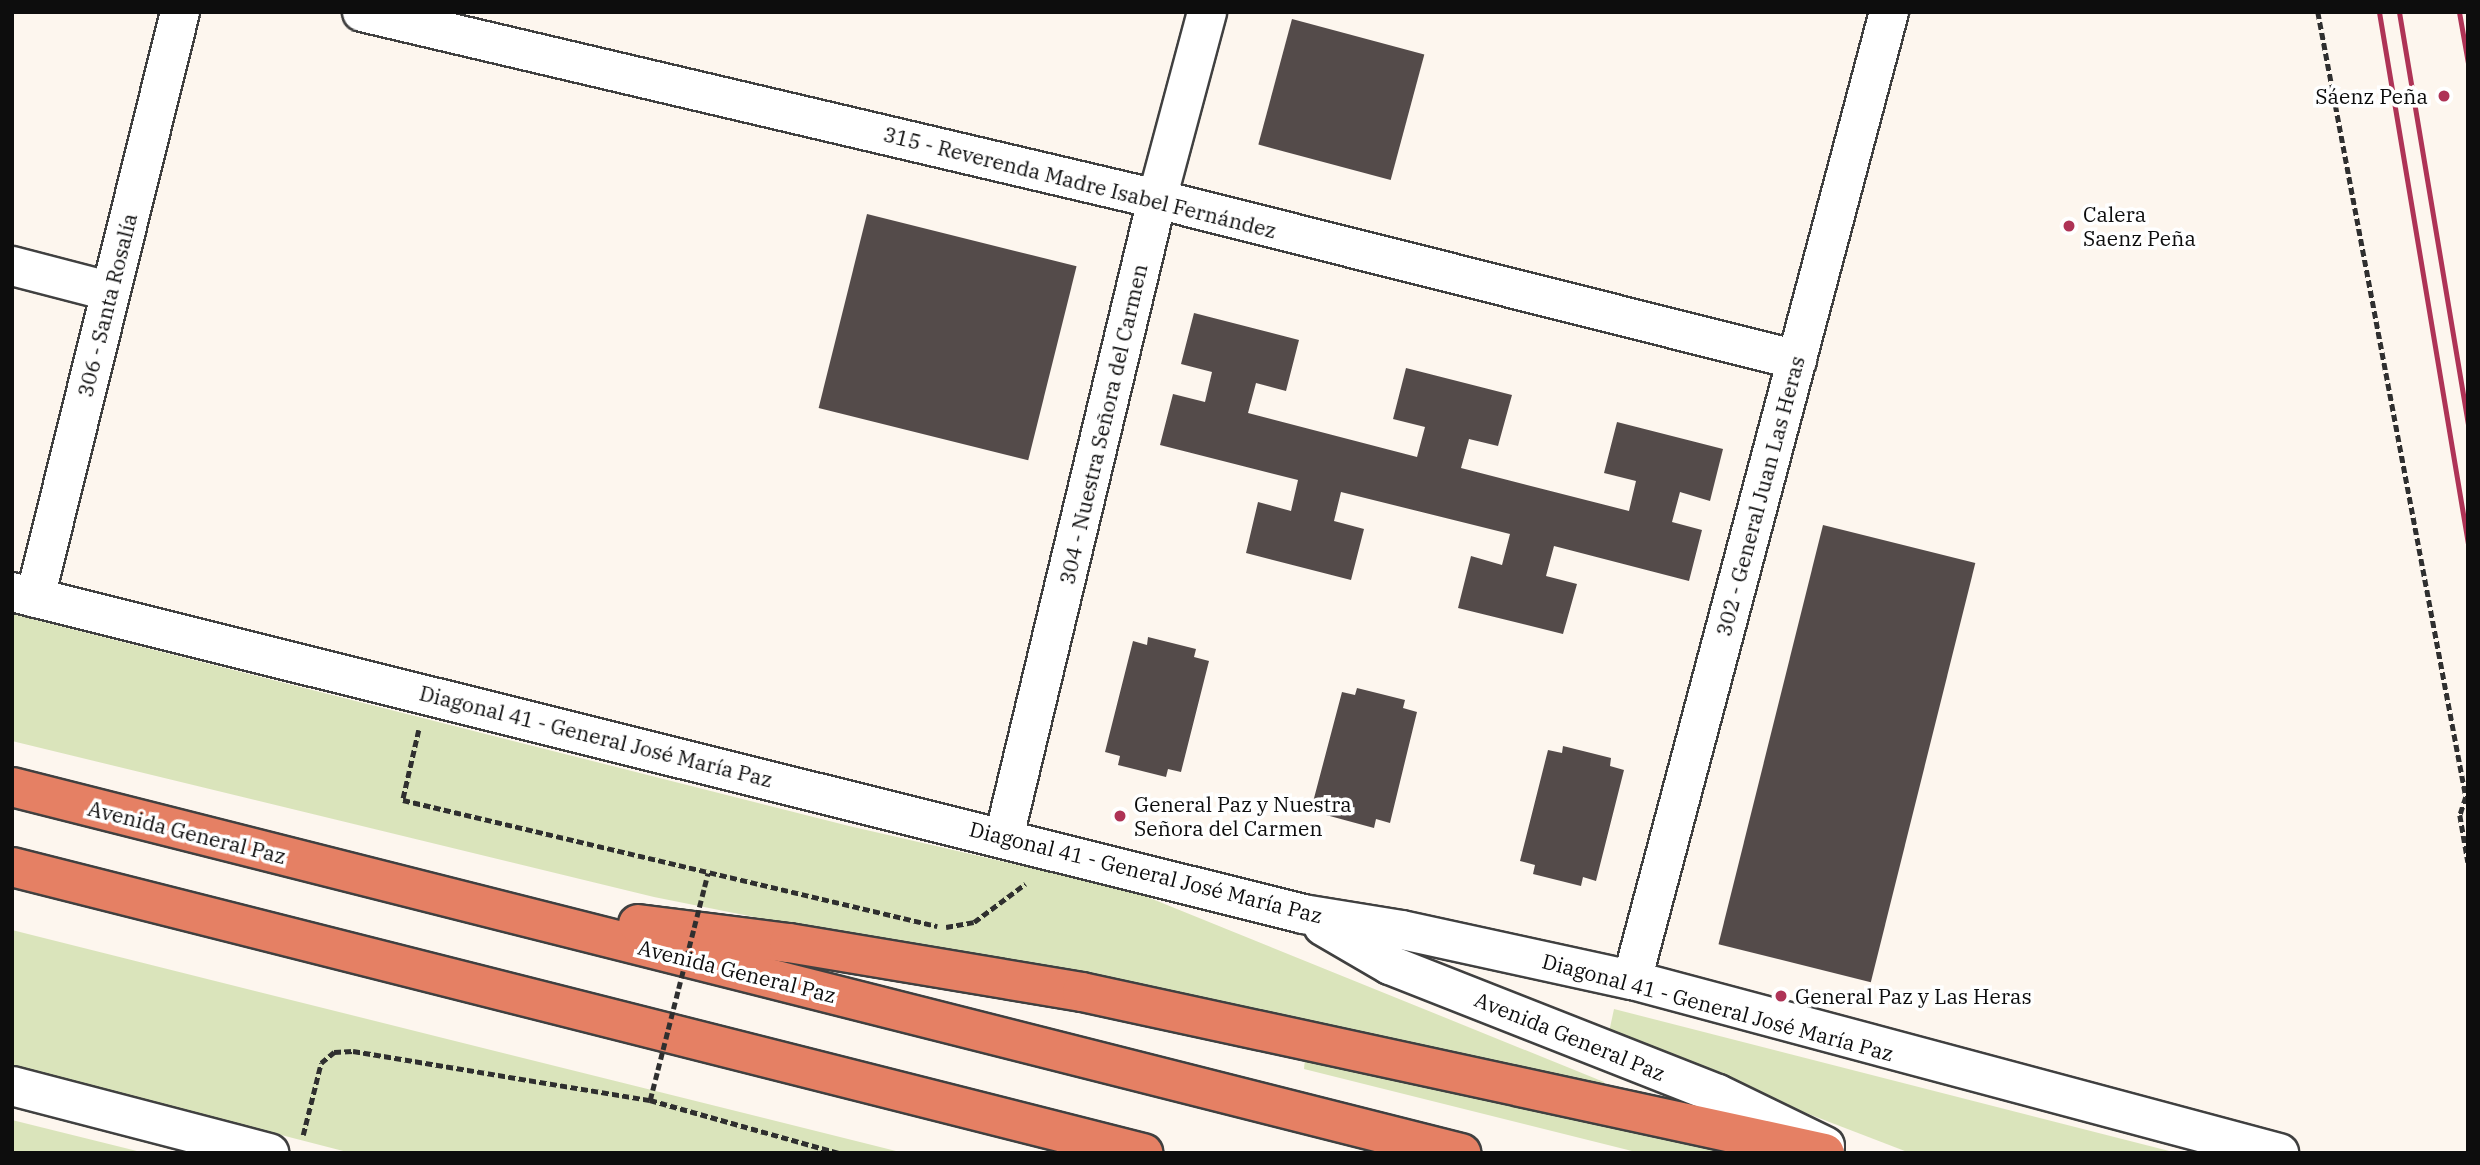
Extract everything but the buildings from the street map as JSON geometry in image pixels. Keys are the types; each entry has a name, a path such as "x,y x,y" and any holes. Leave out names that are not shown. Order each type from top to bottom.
{"highway":[{"name":"Avenida General Paz","path":"12,787 1461,1153"},
{"path":"12,867 1143,1153"},
{"path":"469,903 789,943 1082,992 1825,1153"}],"street":[{"name":"306 - Santa Rosalía","path":"23,595 109,291 180,12"},
{"name":"315 - Reverenda Madre Isabel Fernández","path":"362,12 1157,198 1797,360"},
{"name":"304 - Nuestra Señora del Carmen","path":"1004,837 1157,198 1207,12"},
{"name":"302 - General Juan Las Heras","path":"1632,980 1889,12"},
{"path":"12,266 109,291"},
{"name":"Diagonal 41 - General José María Paz","path":"23,595 1004,837 1303,914 1402,930 1632,980 2279,1153"},
{"name":"Avenida General Paz","path":"1303,914 1390,965 1718,1094 1839,1153"},
{"path":"12,1086 285,1146"}],"path":[{"path":"2318,12 2467,797 2460,815 2468,862"},
{"path":"428,694 402,800 943,927 958,928 974,922 1034,877 1057,851"},
{"path":"650,1100 708,873"},
{"path":"285,1146 321,1063 334,1052 353,1051 650,1100 839,1153"}],"green space":[{"path":"12,614 849,826 1135,892 1604,1082 1600,1094 1441,1054 654,897 12,741"},
{"path":"12,930 904,1153 351,1153 12,1066"},
{"path":"1614,1009 2177,1153 1910,1153 1608,1037"},
{"path":"1305,1058 1733,1153 1640,1153 1304,1069"},
{"path":"12,1120 145,1153 12,1153"}],"railway":[{"path":"2379,12 2468,544"},
{"path":"2399,12 2468,425"},
{"path":"2459,12 2468,63"}],"place":[{"name":"Sáenz Peña","path":"2444,96"},
{"name":"Calera Saenz Peña","path":"2069,226"},
{"name":"General Paz y Nuestra Señora del Carmen","path":"1120,816"},
{"name":"General Paz y Las Heras","path":"1781,996"}]}
